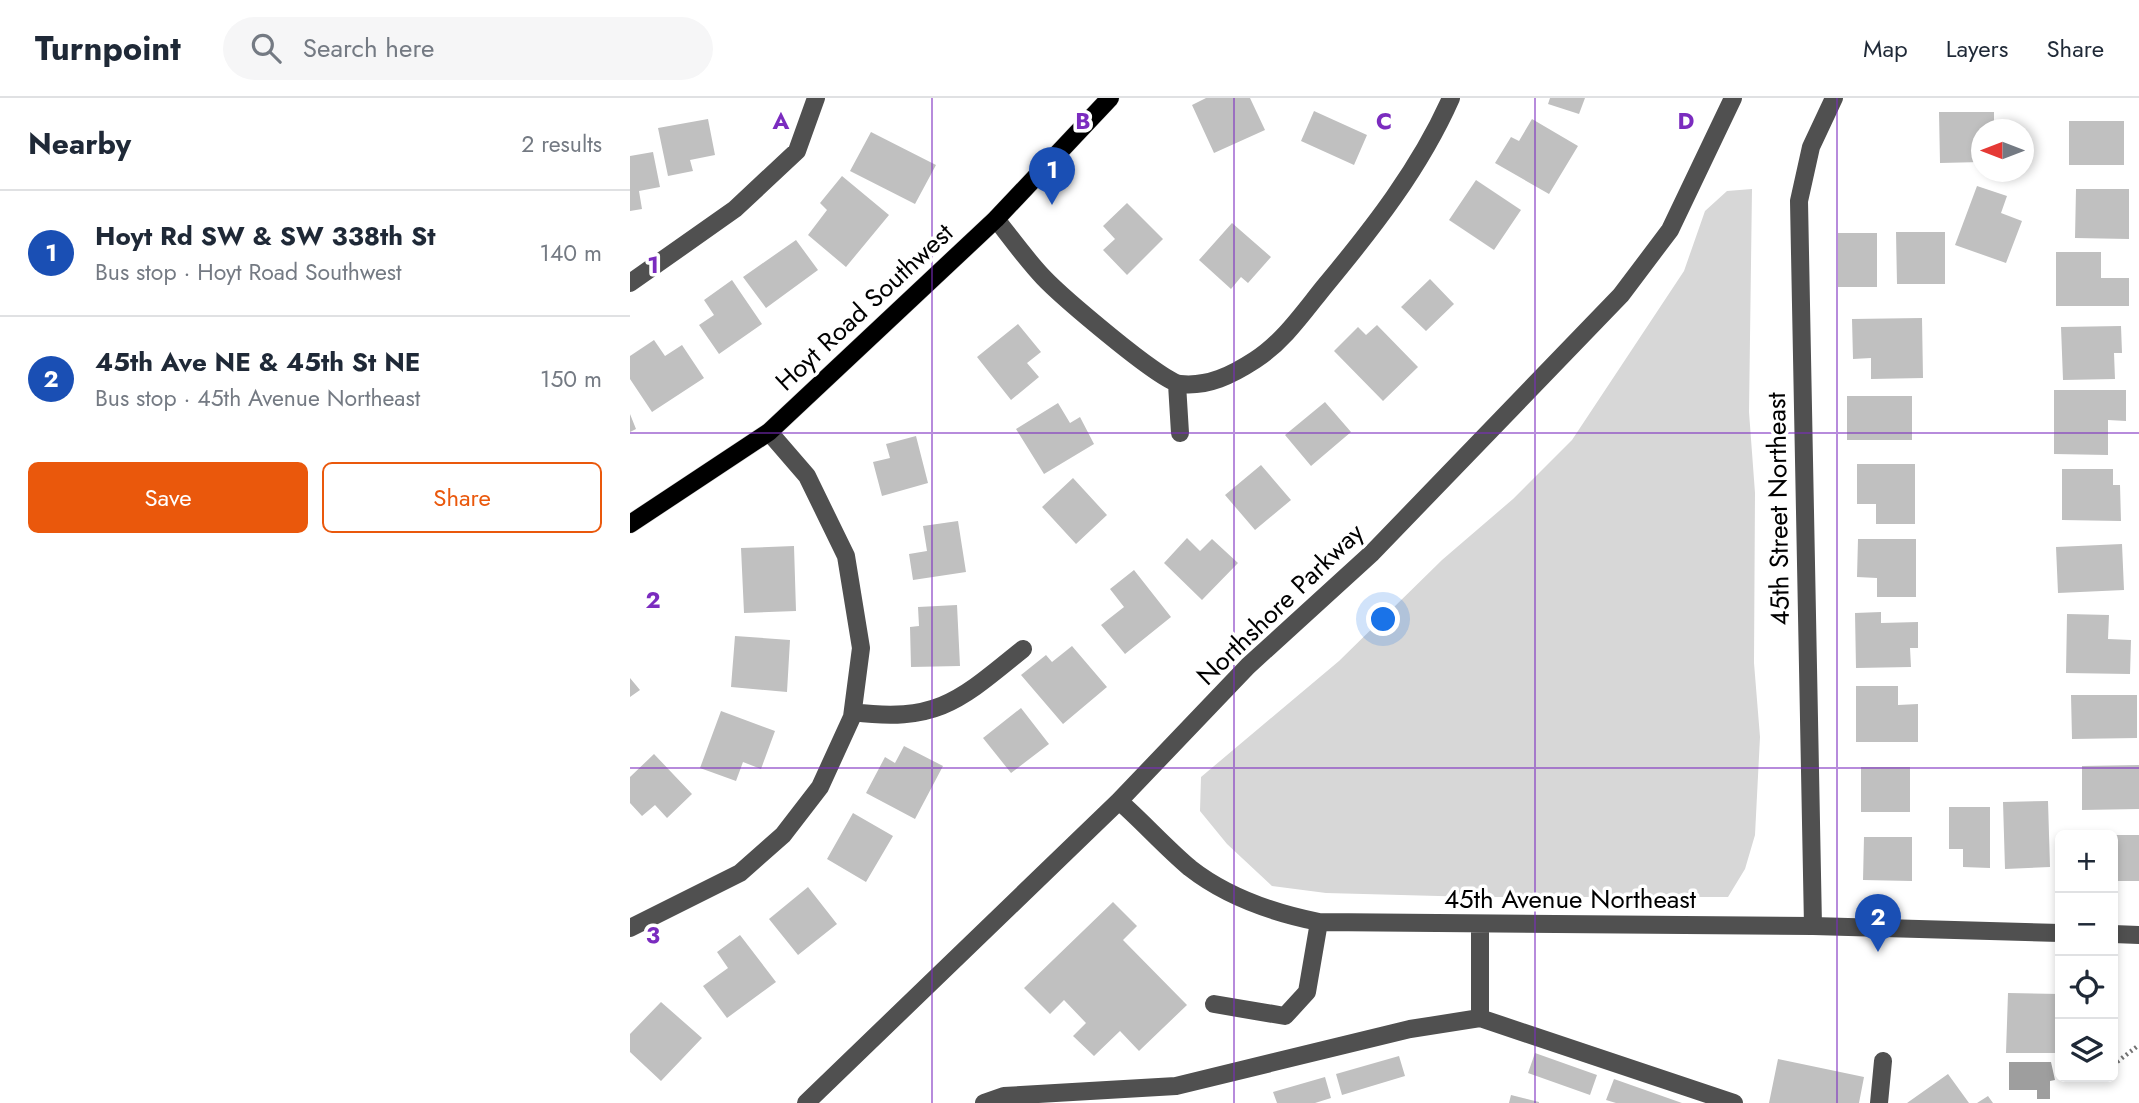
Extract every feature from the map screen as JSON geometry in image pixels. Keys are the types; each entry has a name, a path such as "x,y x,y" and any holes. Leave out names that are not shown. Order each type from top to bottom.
{"main road":[{"name":"Hoyt Road Southwest","path":"630,524 769,432 996,219 1110,98"}],"street":[{"path":"630,283 735,209 797,150 816,98"},
{"path":"996,219 1043,277 1104,331 1177,384 1202,384 1223,379 1257,359 1289,331 1414,170 1451,98"},
{"name":"Northshore Parkway","path":"806,1103 1119,801 1248,666 1372,553 1621,295 1670,230 1733,98"},
{"name":"45th Street Northeast","path":"1813,926 1799,201 1811,147 1834,98"},
{"path":"1177,384 1180,433"},
{"path":"630,928 740,873 783,835 820,787 853,712 861,648 846,556 807,475 769,432"},
{"path":"853,712 891,717 929,713 964,697 1023,649"},
{"name":"45th Avenue Northeast","path":"1119,801 1191,868 1223,888 1278,912 1320,922 1813,926 2055,933"},
{"path":"1213,1004 1285,1016 1307,992 1320,922"},
{"path":"1479,924 1479,1018"},
{"path":"2118,934 2139,935"},
{"path":"984,1103 1004,1096 1176,1086 1410,1029 1479,1018 1734,1103"},
{"path":"1879,1103 1883,1061"}],"path":[{"path":"2118,1061 2139,1045"}],"shaded area":[{"path":"1752,189 1749,412 1755,493 1754,663 1760,737 1755,835 1745,869 1728,897 1476,897 1326,893 1272,886 1227,844 1200,811 1201,777 1339,661 1442,560 1513,499 1572,440 1684,271 1705,211 1727,191"},
{"path":"2009,1062 2051,1062 2055,1080 2050,1081 2050,1099 2037,1099 2037,1090 2009,1090"}],"building":[{"path":"1206,98 1250,98 1265,130 1214,153 1192,105"},
{"path":"1550,98 1585,98 1579,114 1548,104"},
{"path":"1314,111 1367,135 1354,165 1301,141"},
{"path":"1939,112 1994,112 1994,119 1971,119 1971,162 1940,163"},
{"path":"708,119 715,155 690,160 693,171 668,176 658,128"},
{"path":"1532,119 1578,146 1549,194 1495,163 1511,137 1519,141"},
{"path":"2069,121 2124,121 2124,165 2069,165"},
{"path":"871,132 936,165 915,204 850,171"},
{"path":"653,152 660,187 639,191 642,209 630,211 630,156"},
{"path":"842,176 889,215 846,267 808,235 827,210 820,203"},
{"path":"1476,180 1521,210 1494,250 1449,220"},
{"path":"1977,186 2007,196 2001,213 2022,221 2006,263 1955,245"},
{"path":"2076,189 2129,189 2129,239 2075,238"},
{"path":"1127,203 1163,239 1127,275 1103,250 1115,239 1103,226"},
{"path":"1232,223 1271,257 1248,283 1241,277 1231,289 1199,260"},
{"path":"1896,232 1945,232 1945,284 1897,284"},
{"path":"1838,233 1877,233 1877,287 1838,287"},
{"path":"796,240 818,270 766,308 743,277"},
{"path":"2056,252 2101,252 2101,278 2129,278 2129,306 2056,306"},
{"path":"1430,279 1454,304 1426,331 1401,307"},
{"path":"732,280 762,324 719,354 699,325 714,315 704,300"},
{"path":"1922,318 1923,378 1871,379 1871,358 1853,359 1852,319"},
{"path":"1018,324 1041,352 1027,363 1039,377 1011,400 977,357"},
{"path":"1377,325 1418,367 1383,401 1334,351 1358,327 1366,335"},
{"path":"2121,326 2122,353 2114,353 2115,379 2063,380 2061,327"},
{"path":"654,340 665,356 682,345 704,378 652,412 630,379 630,356"},
{"path":"2054,390 2126,390 2126,421 2108,420 2108,455 2054,454"},
{"path":"1847,396 1912,396 1912,440 1847,440"},
{"path":"1325,402 1351,432 1311,466 1285,435"},
{"path":"1058,403 1070,423 1080,417 1094,444 1044,474 1016,429"},
{"path":"630,414 636,429 630,432"},
{"path":"916,436 928,483 882,496 873,462 890,458 886,444"},
{"path":"1857,464 1915,464 1915,524 1876,524 1876,504 1857,504"},
{"path":"1261,465 1291,500 1255,530 1225,495"},
{"path":"2062,469 2113,469 2113,485 2120,485 2121,521 2062,520"},
{"path":"1073,478 1107,515 1076,544 1042,507"},
{"path":"958,521 966,572 913,580 909,554 927,551 923,526"},
{"path":"1187,538 1200,551 1212,539 1238,563 1202,600 1164,563"},
{"path":"1858,539 1916,539 1916,597 1877,597 1877,578 1857,577"},
{"path":"2122,544 2124,590 2058,593 2056,547"},
{"path":"794,546 796,611 744,613 741,548"},
{"path":"1134,570 1171,617 1125,654 1101,625 1124,607 1110,589"},
{"path":"957,605 960,666 911,667 910,627 919,626 918,607"},
{"path":"1881,612 1881,623 1918,622 1918,648 1910,648 1911,667 1856,668 1855,613"},
{"path":"2067,614 2109,615 2108,639 2131,640 2130,674 2066,673"},
{"path":"735,636 790,640 787,692 731,687"},
{"path":"1072,646 1107,687 1063,724 1021,675 1046,655 1052,662"},
{"path":"630,678 640,690 630,697"},
{"path":"1856,686 1898,686 1898,705 1918,704 1918,742 1856,742"},
{"path":"2071,695 2137,695 2137,738 2072,739"},
{"path":"1021,708 1049,744 1011,773 983,738"},
{"path":"721,711 775,731 761,769 743,762 736,781 700,768"},
{"path":"904,746 943,766 915,819 866,793 885,757 895,763"},
{"path":"654,754 692,794 667,818 655,805 642,816 630,803 630,777"},
{"path":"2139,765 2139,809 2082,810 2082,766"},
{"path":"1861,767 1910,767 1910,812 1861,812"},
{"path":"2048,801 2050,867 2005,869 2003,802"},
{"path":"1949,807 1990,807 1990,868 1963,867 1963,849 1949,849"},
{"path":"853,813 893,836 866,882 827,859"},
{"path":"2118,835 2139,835 2139,881 2118,881"},
{"path":"1864,837 1912,837 1912,881 1863,880"},
{"path":"808,887 837,924 798,955 769,919"},
{"path":"1113,902 1137,926 1123,940 1187,1005 1139,1051 1120,1031 1094,1056 1073,1036 1086,1023 1064,1000 1050,1014 1024,988"},
{"path":"740,935 776,982 727,1018 703,986 728,968 717,952"},
{"path":"2008,993 2055,994 2055,1053 2006,1053"},
{"path":"661,1002 702,1038 661,1081 630,1052 630,1034"},
{"path":"1535,1053 1597,1075 1590,1095 1528,1073"},
{"path":"1399,1056 1405,1076 1342,1095 1336,1074"},
{"path":"1778,1059 1864,1077 1859,1103 1769,1103"},
{"path":"1948,1074 1969,1103 1907,1103"},
{"path":"1325,1077 1331,1098 1315,1103 1277,1103 1273,1092"},
{"path":"1614,1079 1682,1103 1616,1103 1606,1100"},
{"path":"1511,1095 1539,1102 1539,1103 1509,1103"},
{"path":"1988,1096 1993,1103 1977,1103"}],"place":[{"name":"Hoyt Rd SW & SW 338th St","path":"1052,205"},
{"name":"45th Ave NE & 45th St NE","path":"1878,952"}]}
